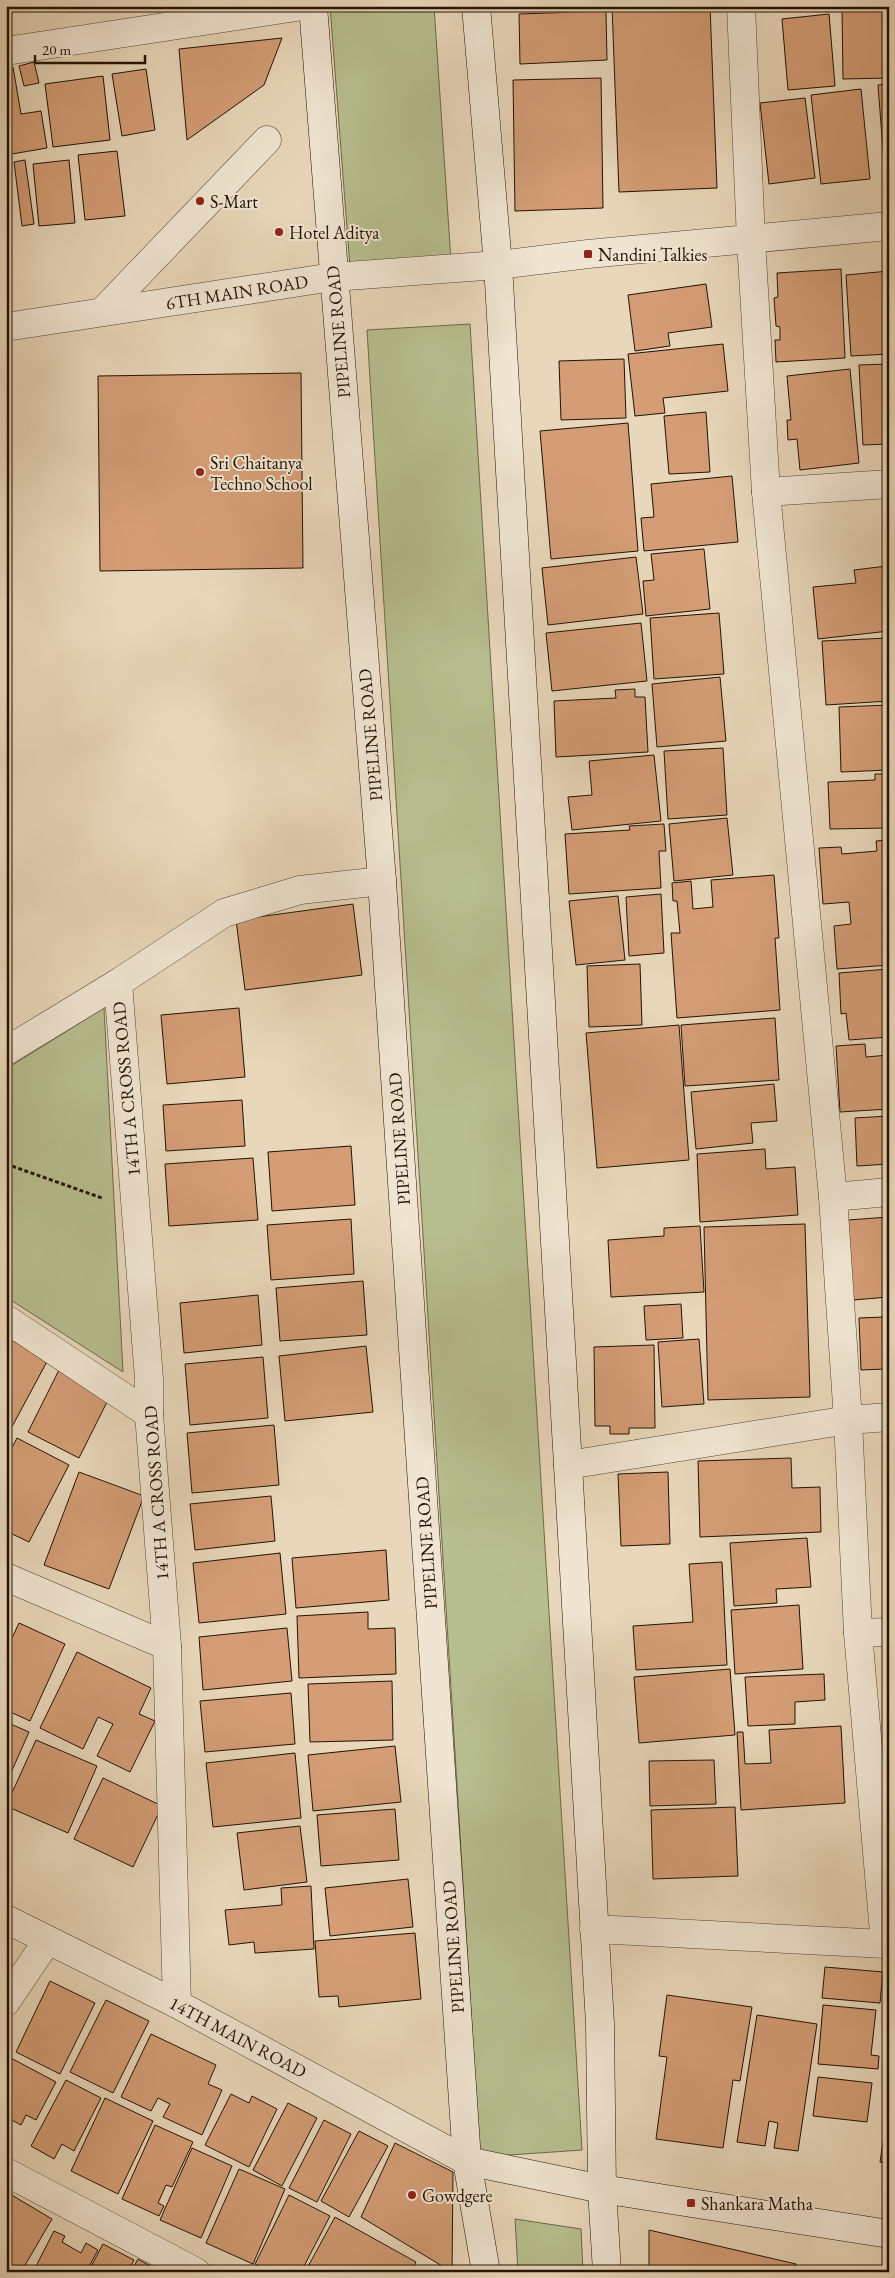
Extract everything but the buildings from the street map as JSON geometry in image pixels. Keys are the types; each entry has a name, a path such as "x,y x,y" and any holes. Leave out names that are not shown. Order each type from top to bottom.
{"street":[{"path":"6,51 302,6"},
{"name":"PIPELINE ROAD","path":"313,6 382,881 467,2161 486,2272"},
{"path":"594,1929 887,1944 858,1633 848,1420 833,1197 766,492 750,240 741,6"},
{"path":"479,8 498,265 600,2024 602,2190 607,2272"},
{"path":"102,312 267,140"},
{"name":"6TH MAIN ROAD","path":"6,327 333,277 498,265 588,254 889,226"},
{"path":"766,492 889,484"},
{"path":"6,1051 118,983 224,913 300,890 382,881"},
{"name":"14TH A CROSS ROAD","path":"118,983 149,1380 149,1414 167,1646 177,2004"},
{"path":"833,1197 889,1192"},
{"path":"6,1319 149,1414"},
{"path":"568,1465 848,1420 889,1417"},
{"path":"6,1577 167,1646"},
{"path":"858,1633 889,1632"},
{"name":"14TH MAIN ROAD","path":"6,1920 177,2004 467,2161 602,2190 889,2234"},
{"path":"6,2002 47,1941"},
{"path":"6,2172 196,2272"}],"path":[{"path":"6,1164 136,1210"}],"green space":[{"path":"330,6 434,6 451,261 350,267"},
{"path":"470,324 582,2150 480,2157 367,330"},
{"path":"104,1008 123,1372 6,1297 6,1069"},
{"path":"515,2219 581,2229 583,2272 518,2272"}],"place":[{"name":"S-Mart","path":"200,201"},
{"name":"Hotel Aditya","path":"279,232"},
{"name":"Nandini Talkies","path":"588,254"},
{"name":"Sri Chaitanya Techno School","path":"200,472"},
{"name":"Gowdgere","path":"412,2195"},
{"name":"Shankara Matha","path":"691,2203"}]}
